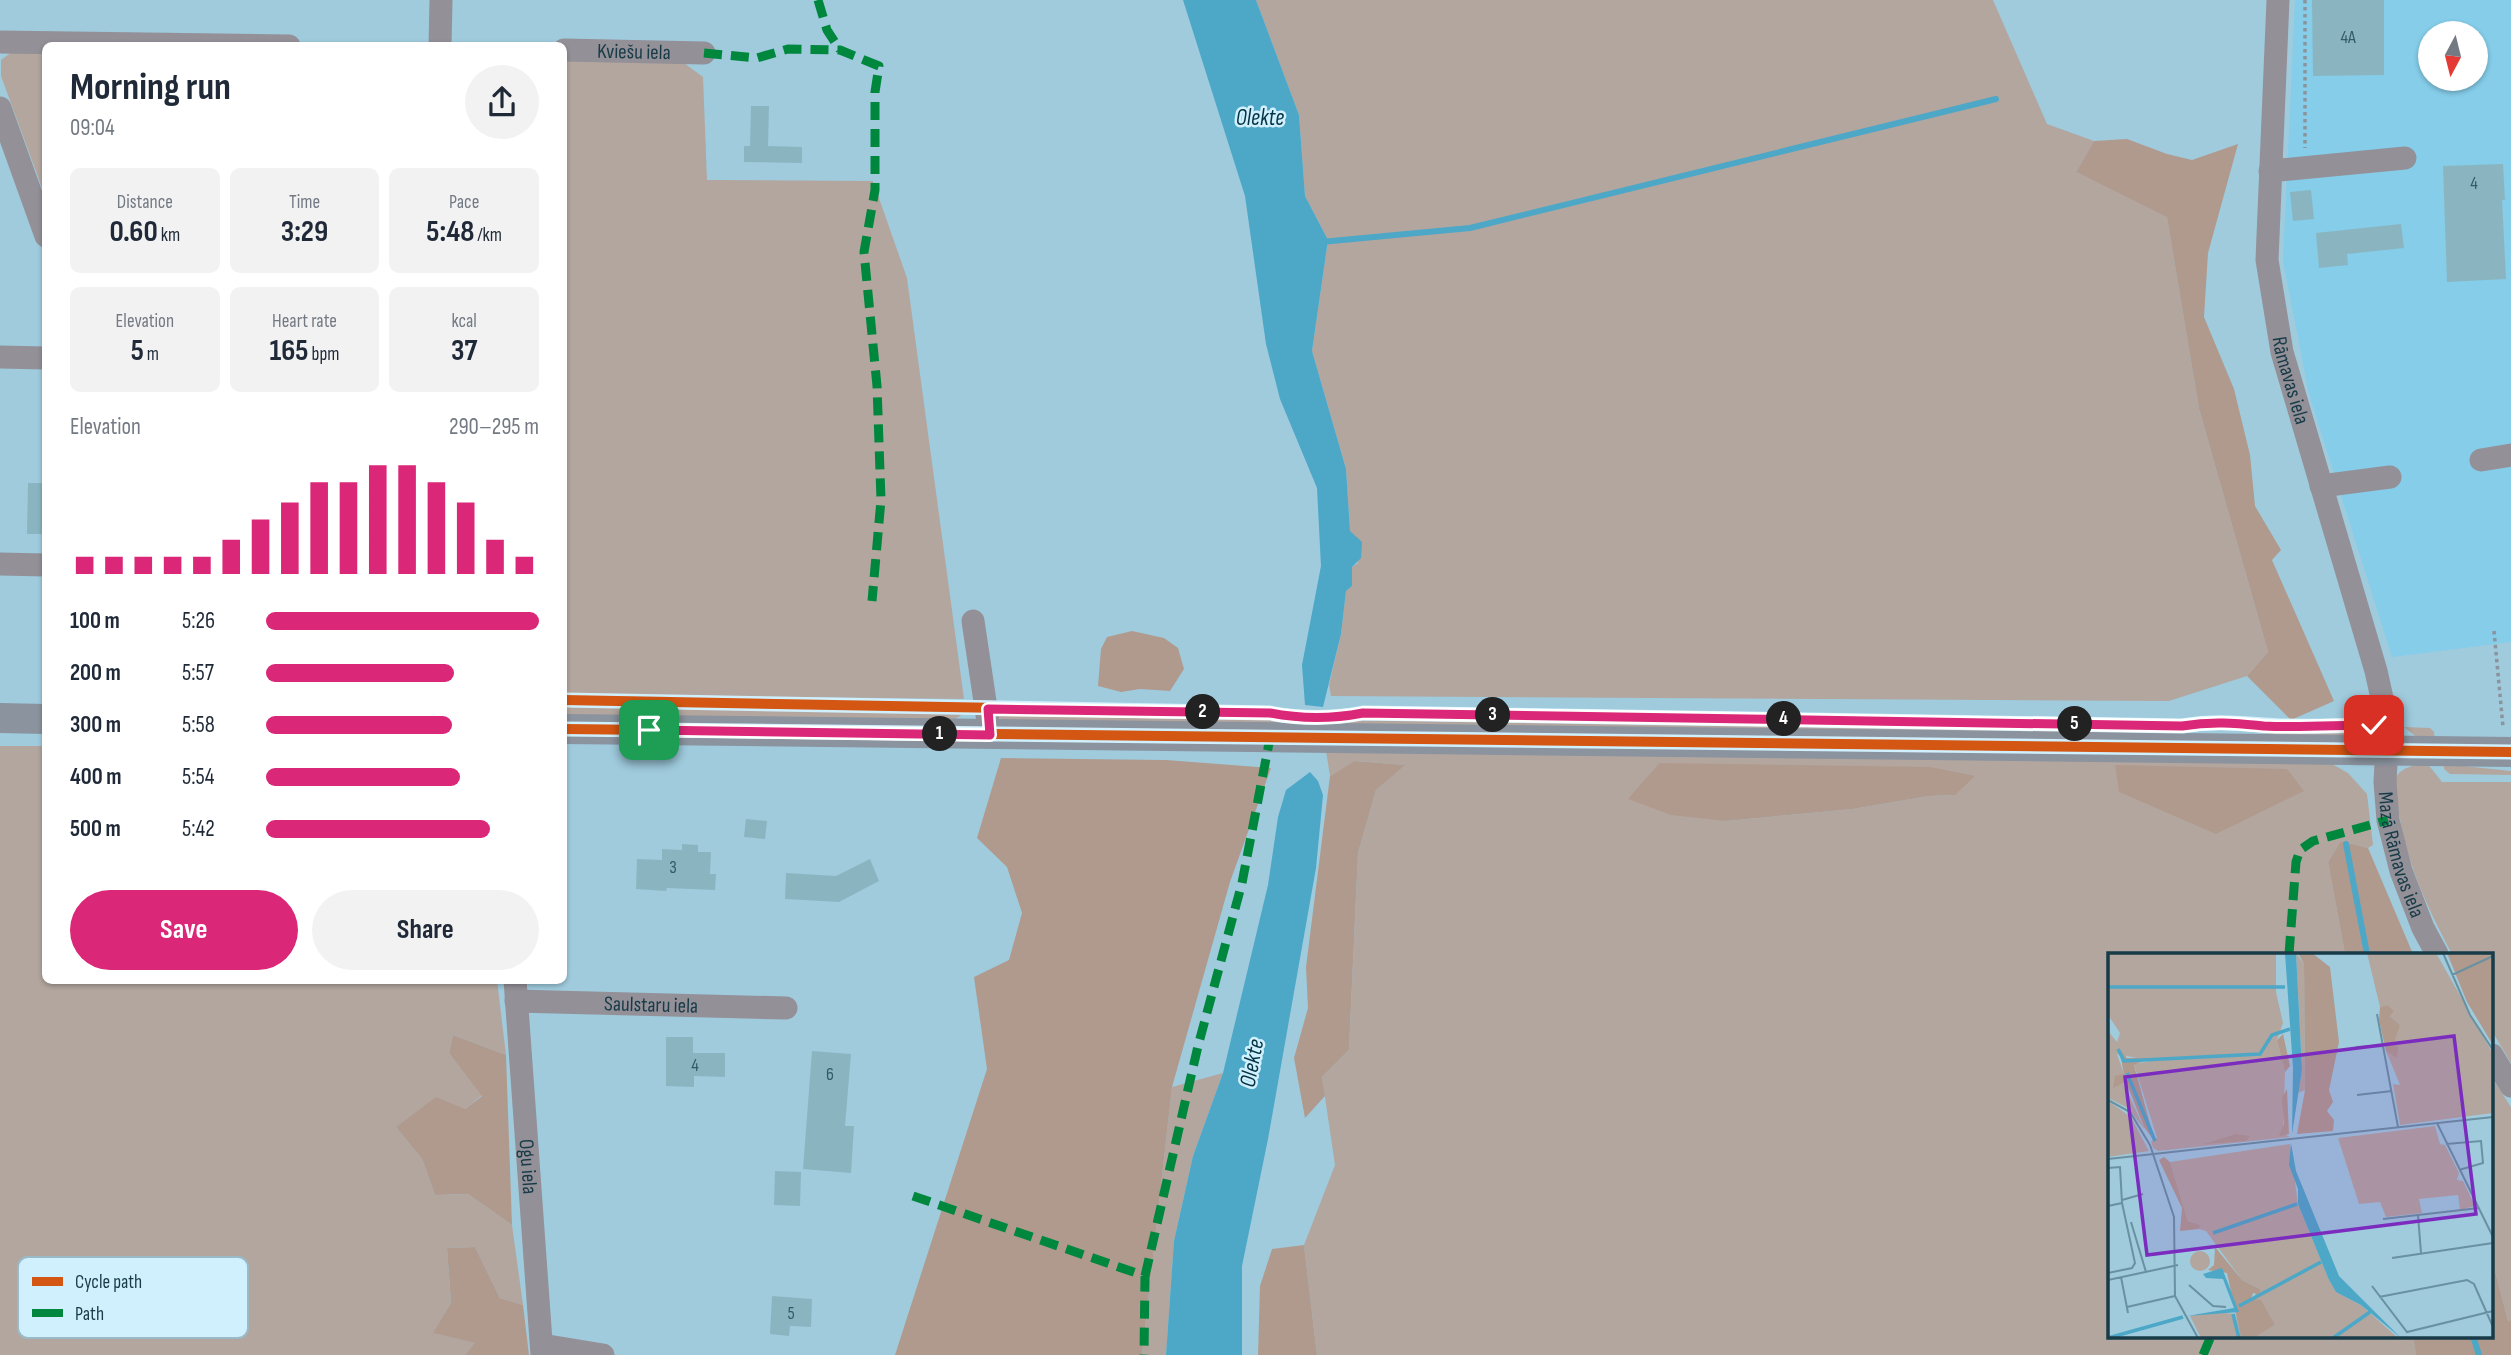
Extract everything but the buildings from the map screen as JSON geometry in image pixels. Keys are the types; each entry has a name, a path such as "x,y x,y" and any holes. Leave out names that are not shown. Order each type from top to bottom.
{"main road":[{"path":"0,718 42,719"},
{"path":"567,729 2387,750 2507,739"}],"street":[{"path":"440,42 441,0"},
{"name":"Rāmavas iela","path":"2278,0 2267,260 2282,352 2376,671 2388,725 2387,750"},
{"path":"0,41 58,42"},
{"name":"Kviešu iela","path":"567,50 704,53"},
{"path":"0,108 42,225"},
{"path":"2270,171 2405,158"},
{"path":"0,357 42,358"},
{"path":"2481,460 2511,455"},
{"path":"2321,486 2390,477"},
{"path":"0,564 42,565"},
{"path":"974,621 990,735"},
{"name":"Mazā Rāmavas iela","path":"2387,750 2385,782 2388,820 2401,871 2423,928 2436,953"},
{"name":"Saulstaru iela","path":"516,990 786,1008"},
{"name":"Ogu iela","path":"516,990 542,1350"},
{"path":"2494,1058 2511,1086"},
{"path":"542,1350 603,1355"}],"path":[{"path":"2305,0 2305,167"},
{"path":"2494,631 2507,739"}],"shaded area":[{"path":"1256,0 1993,0 2047,124 2094,141 2076,172 2167,216 2199,409 2268,652 2247,676 2169,701 1331,696 1329,685 1341,634 1346,591 1352,586 1352,567 1358,563 1350,531 1346,469 1312,351 1328,240 1305,196 1299,115"},
{"path":"2295,0 2511,0 2511,642 2392,657 2309,394 2283,261"},
{"path":"20,46 42,46 42,188 1,76 1,60"},
{"path":"567,56 684,63 703,77 707,180 873,181 907,278 964,699 567,694"},
{"path":"2127,139 2192,160 2238,144 2208,253 2204,317 2234,389 2250,455 2255,506 2281,550 2272,560 2334,701 2291,720 2247,676 2268,652 2199,409 2167,217 2076,172 2094,141"},
{"path":"1132,631 1164,638 1178,648 1184,669 1170,691 1140,689 1121,692 1098,686 1101,649 1107,637"},
{"path":"567,705 964,713 951,722 567,716"},
{"path":"995,714 1268,717 1317,721 1366,719 2115,730 2193,728 2185,733 2114,735 1002,720"},
{"path":"2248,726 2295,731 2374,728 2365,737 2307,738 2247,731"},
{"path":"2404,727 2430,728 2434,732 2435,742 2420,740"},
{"path":"0,746 42,746 42,984 497,984 506,1055 453,1035 449,1053 482,1095 465,1109 396,1127 422,1159 435,1195 468,1194 512,1225 523,1305 500,1298 475,1247 447,1248 451,1303 434,1333 476,1343 465,1355 0,1355"},
{"path":"1326,751 2332,764 2348,773 2367,794 2373,845 2368,848 2341,841 2328,862 2345,953 2108,953 2108,1338 2413,1338 2416,1355 1317,1355 1304,1245 1335,1165 1322,1077 1349,1050 1358,853 1376,790 1404,765 1356,761 1330,776","holes":["1659,763 1954,795 1929,796 1853,809 1726,821 1629,799"]},
{"path":"1001,758 1166,760 1271,768 1230,882 1172,1087 1142,1355 895,1355 987,1069 974,977 1009,960 1022,913 1007,867 977,838"},
{"path":"1355,761 1405,765 1376,790 1358,853 1349,1050 1322,1077 1325,1096 1305,1118 1294,1058 1308,1008 1306,967 1330,776"},
{"path":"1659,763 1930,767 1975,776 1955,795 1929,796 1853,809 1726,821 1671,815 1628,799"},
{"path":"2427,763 2442,782 2511,782 2511,1063 2494,1034 2494,953 2452,953 2426,901 2412,864 2401,826 2394,786 2400,772"},
{"path":"2444,764 2511,771 2511,775 2450,774 2444,769"},
{"path":"2115,765 2287,769 2304,791 2216,834 2119,792"},
{"path":"2341,841 2368,848 2413,953 2345,953 2328,862"},
{"path":"453,1035 506,1055 512,1225 468,1194 435,1195 422,1159 396,1127 436,1097 465,1109 482,1096 449,1053"},
{"path":"1223,1073 1193,1156 1174,1241 1166,1355 1142,1355 1172,1087"},
{"path":"2494,1081 2511,1107 2511,1320 2508,1321 2494,1267"},
{"path":"1304,1245 1317,1355 1258,1355 1260,1286 1272,1249"},
{"path":"475,1247 500,1298 523,1305 529,1355 465,1355 475,1343 433,1333 451,1303 447,1248"},
{"path":"2494,1267 2508,1321 2511,1320 2511,1355 2416,1355 2413,1338 2494,1338"}],"water":[{"name":"Olekte","path":"1183,0 1256,0 1299,115 1305,196 1328,240 1312,351 1346,469 1350,531 1362,542 1361,558 1352,567 1352,586 1346,591 1341,634 1323,707 1305,705 1302,665 1321,566 1317,488 1280,399 1266,344 1245,196"},
{"name":"Olekte","path":"1310,772 1318,781 1323,795 1316,868 1268,1139 1242,1266 1242,1355 1166,1355 1174,1241 1193,1156 1223,1073 1268,885 1278,817 1286,790"}],"waterway":[{"path":"1321,242 1470,228 1996,99"},
{"path":"2346,844 2367,953"},
{"path":"2474,1338 2479,1355"}],"marked path":[{"path":"818,0 827,30 840,50"},
{"path":"704,53 757,58 788,49 840,50 879,66 875,92 875,190 864,252 877,386 881,500 872,601"},
{"path":"1145,1276 1198,1046 1242,883 1270,738"},
{"path":"2289,953 2296,862 2300,850 2313,841 2388,820"},
{"path":"913,1196 1145,1276 1144,1355"},
{"path":"2203,1355 2210,1338"}],"cycle path":[{"path":"567,700 1270,713 1316,718 1363,713 2182,726 2204,723 2374,725"},
{"path":"567,729 2511,752"}],"route":[{"path":"649,730 990,735 988,709 1270,713 1295,718 1339,718 1363,713 2182,726 2209,722 2239,722 2264,726 2374,725"}]}
